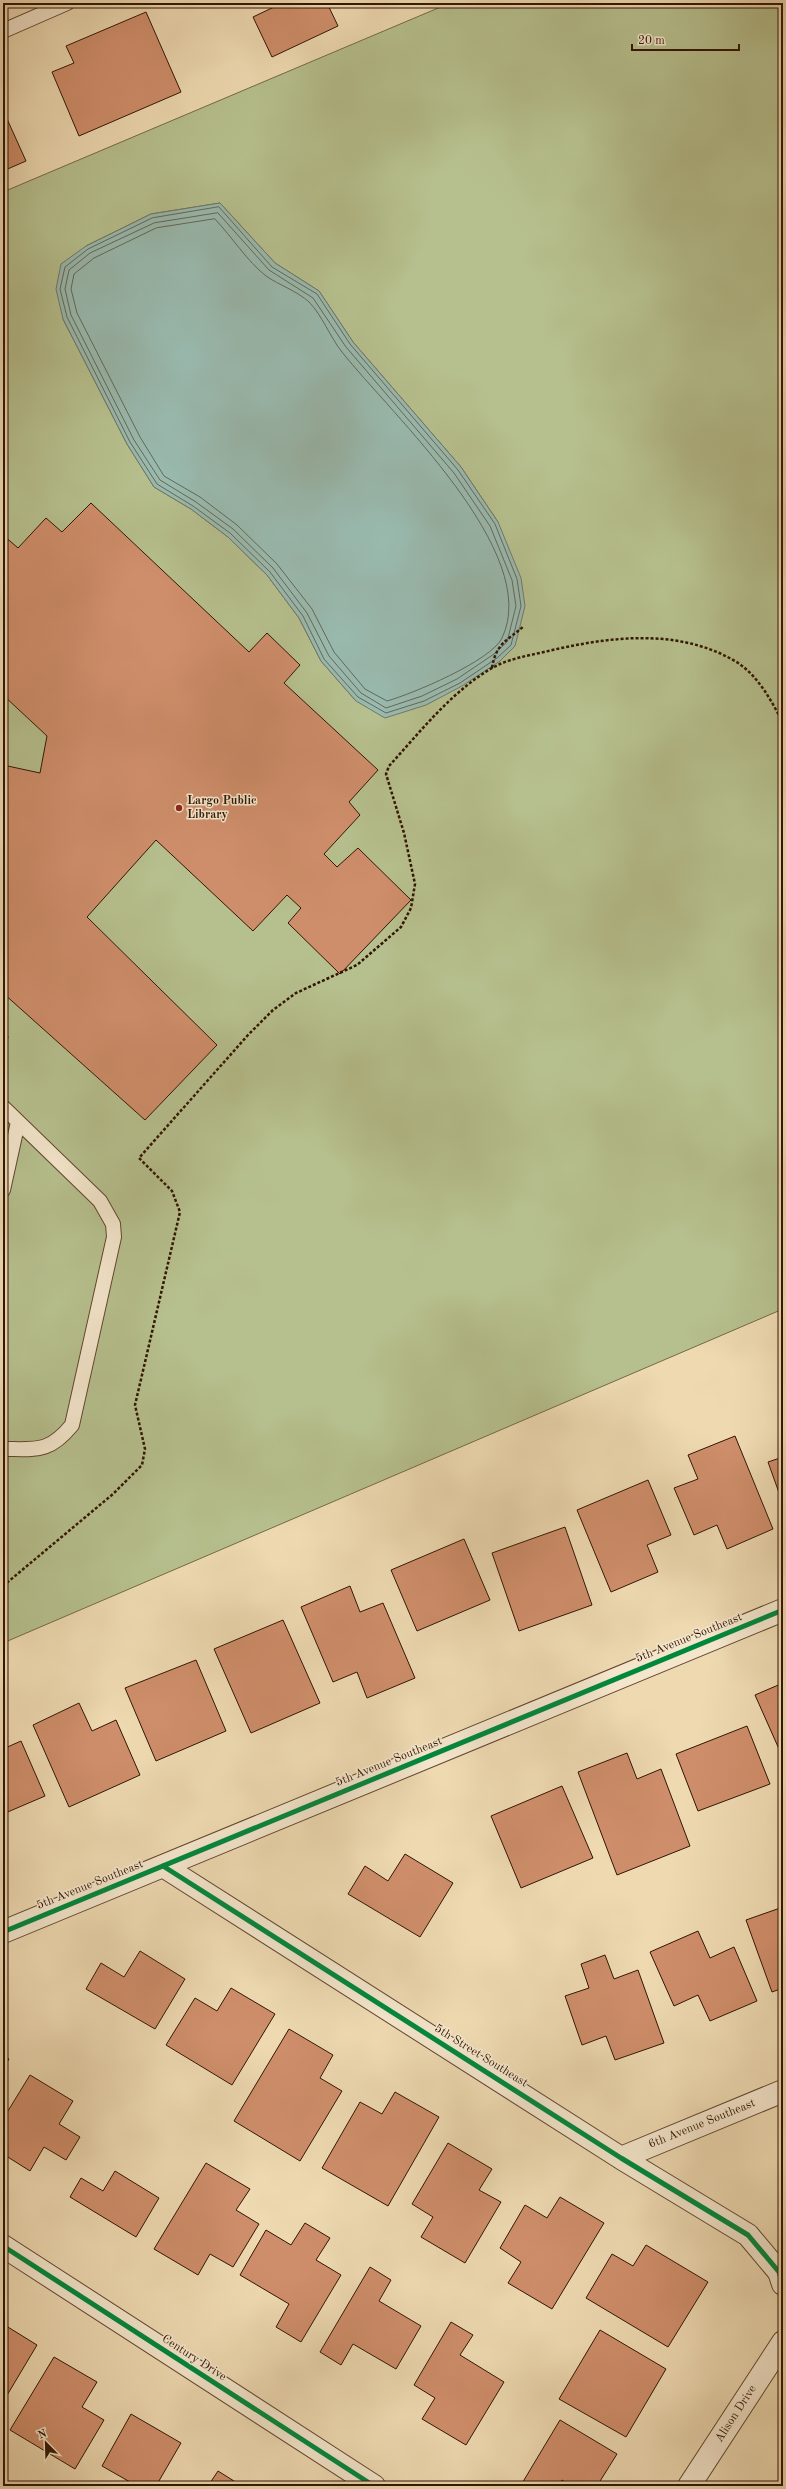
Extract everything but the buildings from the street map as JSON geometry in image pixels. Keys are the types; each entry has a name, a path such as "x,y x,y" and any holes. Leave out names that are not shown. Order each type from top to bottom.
{"street":[{"name":"5th Avenue Southeast","path":"3,1932 783,1610"},
{"name":"5th Street Southeast","path":"163,1866 621,2158 748,2235 781,2278"},
{"name":"6th Avenue Southeast","path":"621,2158 783,2091"},
{"name":"Century Drive","path":"3,2246 374,2486"},
{"name":"Alison Drive","path":"689,2486 783,2342"}],"lane":[{"path":"3,31 67,3"},
{"path":"3,1107 100,1201 113,1224 114,1237 72,1424 58,1441 45,1447 3,1449"},
{"path":"3,1190 18,1122"}],"path":[{"path":"492,668 495,652 510,636 524,626"},
{"path":"3,1586 113,1494 142,1465 145,1449 135,1406 180,1212 172,1192 139,1158 248,1035 273,1010 296,993 357,965 401,927 411,908 415,884 404,833 386,774 389,766 461,690 492,668 514,658 575,644 657,637 685,642 716,652 736,662 750,673 762,687 783,723"},
{"path":"3,1033 8,1038"}],"green space":[{"path":"450,3 783,3 783,1309 3,1643 3,192","holes":["220,203 275,263 319,291 353,342 461,467 498,522 356,701 321,661 299,618 267,575 228,537 191,509 154,487 127,444 63,319 86,246 151,214"]}],"water":[{"path":"220,203 275,263 319,291 353,342 461,467 498,522 521,578 525,606 515,646 500,661 462,686 426,705 385,718 356,701 321,661 299,618 267,575 228,537 191,509 154,487 127,444 63,319 56,289 61,264 86,246 151,214"}],"cycle path":[{"path":"3,1932 783,1610"},
{"path":"163,1866 621,2158 748,2235 779,2272 783,2284"},
{"path":"3,2246 374,2486"}],"place":[{"name":"Largo Public Library","path":"179,808"}]}
